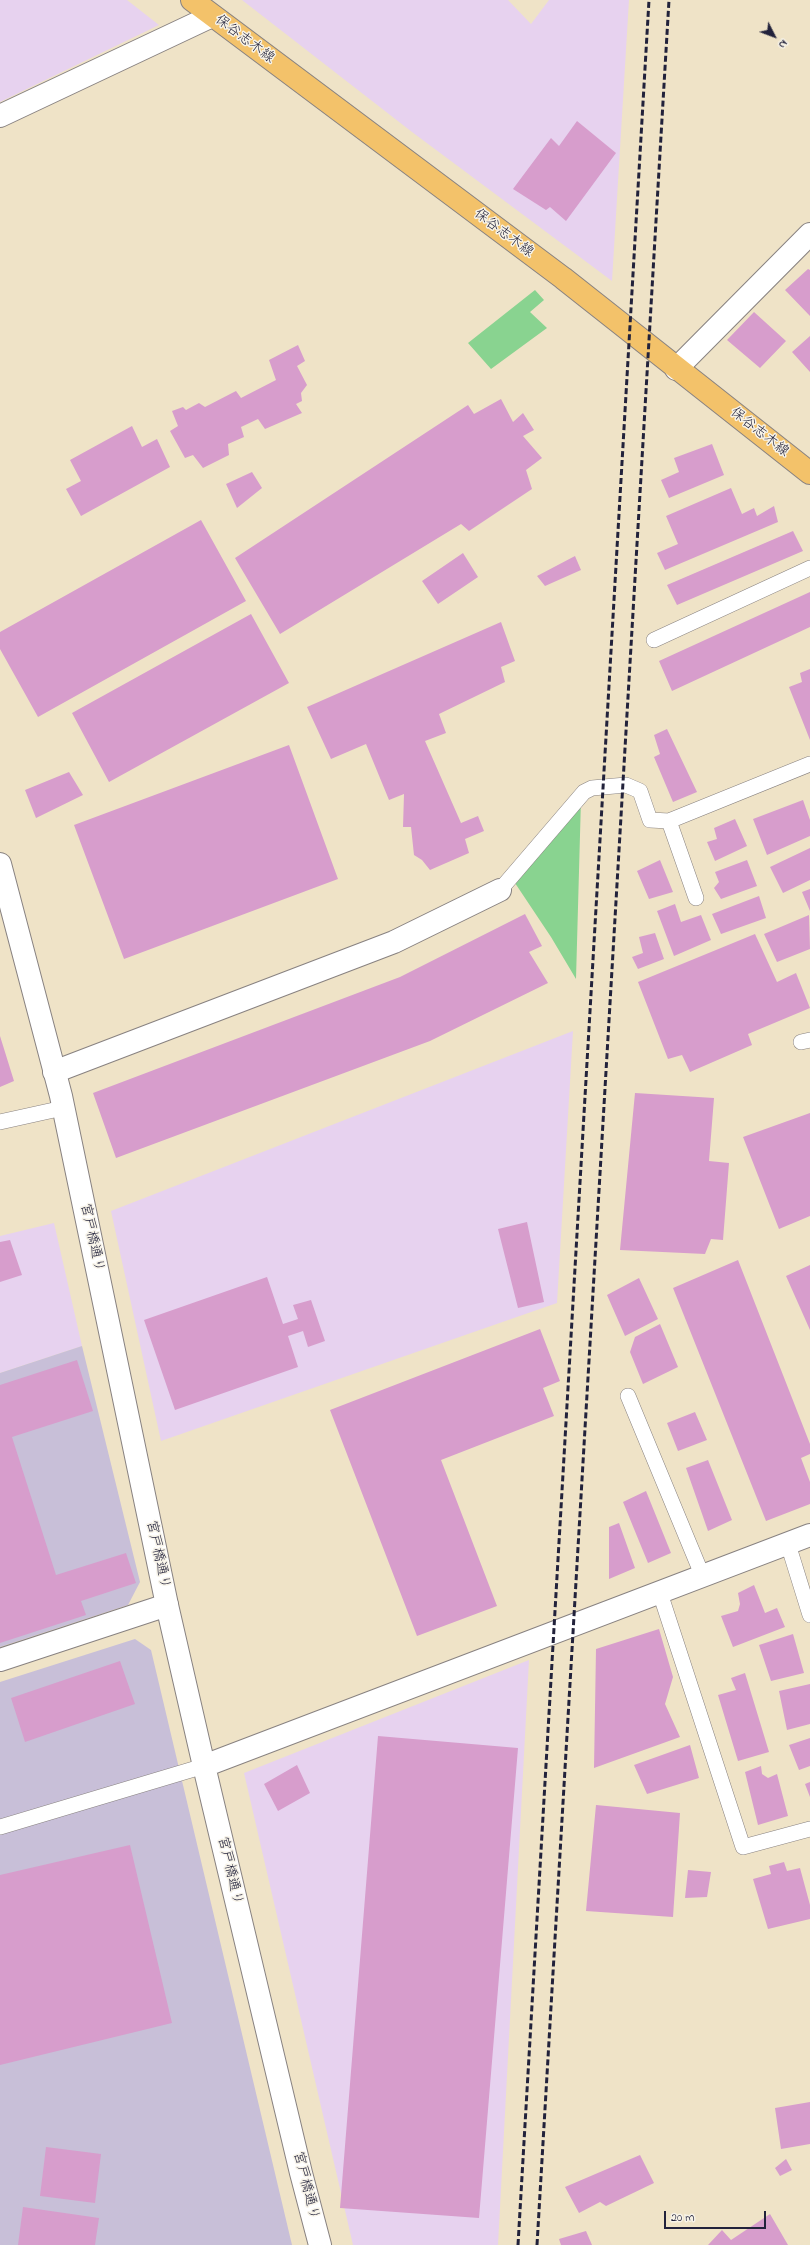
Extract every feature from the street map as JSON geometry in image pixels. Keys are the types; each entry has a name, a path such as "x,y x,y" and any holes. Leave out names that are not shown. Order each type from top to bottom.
{"main road":[{"name":"保谷志木線","path":"192,0 563,278 810,474"}],"street":[{"path":"0,116 212,16"},
{"path":"676,368 810,234"},
{"name":"宮戸橋通り","path":"0,864 63,1108 167,1605 301,2174 320,2245"},
{"path":"54,1072 394,942 500,890"},
{"path":"204,1766 704,1577 810,1535"},
{"path":"0,1660 167,1605"}],"lane":[{"path":"654,640 810,568"},
{"path":"500,890 584,792 592,788 626,785 640,791 650,820 669,821 808,770"},
{"path":"669,821 696,898"},
{"path":"0,1122 63,1108"},
{"path":"628,1396 704,1577"},
{"path":"788,1544 810,1615"},
{"path":"660,1593 743,1847 810,1829"},
{"path":"0,1827 204,1766"}],"shaded area":[{"path":"0,0 127,0 159,25 0,102"},
{"path":"242,0 508,0 531,24 549,0 629,0 612,281 412,132"},
{"path":"573,1031 557,1303 161,1441 111,1211"},
{"path":"54,1223 82,1346 0,1373 0,1236"},
{"path":"82,1346 140,1582 128,1605 0,1647 0,1373"},
{"path":"135,1639 151,1650 292,2245 0,2245 0,1682"},
{"path":"529,1660 498,2245 353,2245 244,1773"}],"green space":[{"path":"535,290 544,300 530,312 547,328 491,369 468,343"},
{"path":"581,799 576,979 551,937 513,880"}],"building":[{"path":"577,121 616,153 566,221 550,207 546,210 513,189 551,138 559,146"},
{"path":"808,269 810,270 810,316 785,290"},
{"path":"754,312 786,341 760,368 727,340"},
{"path":"810,336 810,372 792,352"},
{"path":"298,345 305,361 297,366 307,385 301,393 302,401 296,404 302,413 265,429 258,419 241,427 244,437 228,444 229,455 203,468 193,455 185,458 170,431 178,426 172,411 183,407 186,410 199,403 205,407 236,391 241,398 276,380 269,360"},
{"path":"501,399 513,422 523,413 534,430 523,436 542,458 526,470 532,489 469,531 461,524 280,634 235,558 468,405 474,414"},
{"path":"132,426 142,447 157,439 170,467 81,516 66,489 81,481 70,460"},
{"path":"712,444 724,475 669,498 661,480 679,472 674,458"},
{"path":"252,472 262,488 237,508 226,484"},
{"path":"731,488 742,514 754,508 757,516 774,506 778,522 665,570 657,553 678,544 666,516"},
{"path":"201,520 246,601 38,717 0,649 0,632"},
{"path":"793,531 803,551 677,605 667,585"},
{"path":"463,553 478,577 438,604 422,581"},
{"path":"575,556 581,570 545,586 537,576"},
{"path":"810,592 810,627 672,691 659,661"},
{"path":"251,614 289,683 109,782 72,713"},
{"path":"501,622 515,661 501,667 505,682 439,714 446,733 425,741 461,823 478,816 484,831 465,839 469,853 430,870 422,860 414,855 411,827 403,827 404,794 389,800 366,744 331,759 307,707"},
{"path":"810,669 810,740 789,687 802,682 800,673"},
{"path":"667,729 697,792 673,802 654,757 660,754 654,735"},
{"path":"289,745 338,879 124,959 74,825"},
{"path":"69,772 83,795 36,818 25,790"},
{"path":"803,800 810,820 810,836 767,855 753,819"},
{"path":"735,819 747,846 715,861 707,842 717,839 714,828"},
{"path":"810,848 810,880 783,893 770,867"},
{"path":"660,860 673,892 649,899 637,871"},
{"path":"747,860 757,886 721,899 714,888 719,882 715,872"},
{"path":"810,889 810,911 802,892"},
{"path":"759,896 766,918 721,934 712,914"},
{"path":"675,904 681,922 701,915 711,940 674,956 657,911"},
{"path":"525,914 542,946 529,952 548,983 430,1041 116,1158 93,1093 400,977"},
{"path":"809,915 810,949 777,962 764,934"},
{"path":"655,933 664,959 638,969 632,957 643,953 639,937"},
{"path":"755,934 777,982 796,973 810,1008 748,1034 752,1045 690,1072 682,1055 668,1059 638,982"},
{"path":"0,1036 14,1081 0,1087"},
{"path":"635,1093 714,1098 709,1161 729,1163 723,1240 711,1239 705,1254 620,1250"},
{"path":"810,1113 810,1216 779,1229 743,1137"},
{"path":"527,1222 544,1302 518,1308 498,1229"},
{"path":"10,1240 22,1275 0,1282 0,1242"},
{"path":"738,1260 810,1444 810,1454 801,1458 810,1482 810,1504 766,1521 673,1288"},
{"path":"810,1265 810,1330 786,1276"},
{"path":"267,1277 283,1324 298,1319 293,1305 311,1300 325,1341 308,1347 303,1331 288,1336 298,1367 175,1410 144,1320"},
{"path":"639,1278 658,1319 625,1336 607,1295"},
{"path":"660,1324 678,1367 643,1384 630,1352 635,1337"},
{"path":"540,1329 560,1381 543,1388 554,1416 441,1460 497,1606 417,1636 330,1410"},
{"path":"77,1360 93,1411 12,1437 56,1575 126,1553 136,1583 81,1601 86,1615 0,1643 0,1385"},
{"path":"695,1412 707,1440 678,1451 667,1423"},
{"path":"708,1460 732,1520 708,1531 686,1468"},
{"path":"646,1491 671,1553 648,1563 623,1502"},
{"path":"619,1523 635,1568 609,1579 609,1527"},
{"path":"754,1585 765,1613 777,1608 785,1627 733,1647 721,1616 738,1611 740,1604 738,1593"},
{"path":"659,1629 673,1677 665,1704 680,1737 594,1768 596,1649"},
{"path":"793,1634 804,1673 771,1681 759,1645"},
{"path":"120,1661 135,1704 25,1742 11,1698"},
{"path":"745,1673 769,1752 738,1761 718,1695 736,1690 731,1678"},
{"path":"810,1684 810,1724 787,1730 779,1691"},
{"path":"378,1736 518,1748 479,2218 340,2208"},
{"path":"810,1738 810,1766 799,1770 789,1745"},
{"path":"690,1745 699,1778 647,1794 634,1765"},
{"path":"297,1765 310,1793 278,1811 264,1784"},
{"path":"761,1766 762,1774 768,1778 777,1774 788,1816 758,1825 745,1772"},
{"path":"810,1782 810,1797 805,1784"},
{"path":"596,1805 680,1813 673,1917 586,1911"},
{"path":"130,1845 172,2023 0,2065 0,1875"},
{"path":"784,1862 787,1871 800,1868 810,1905 810,1919 768,1929 753,1879 771,1874 769,1866"},
{"path":"688,1870 711,1872 707,1897 685,1898"},
{"path":"810,2102 810,2144 781,2149 775,2108"},
{"path":"46,2147 101,2154 95,2203 40,2196"},
{"path":"640,2155 654,2183 606,2206 600,2202 579,2213 565,2187"},
{"path":"786,2159 792,2170 780,2176 775,2168"},
{"path":"23,2207 99,2218 95,2245 18,2245"},
{"path":"770,2214 788,2245 708,2245 722,2230 731,2240"},
{"path":"586,2231 592,2245 561,2245 559,2239"}],"railway":[{"path":"518,2245 649,0"},
{"path":"537,2245 669,0"}]}
